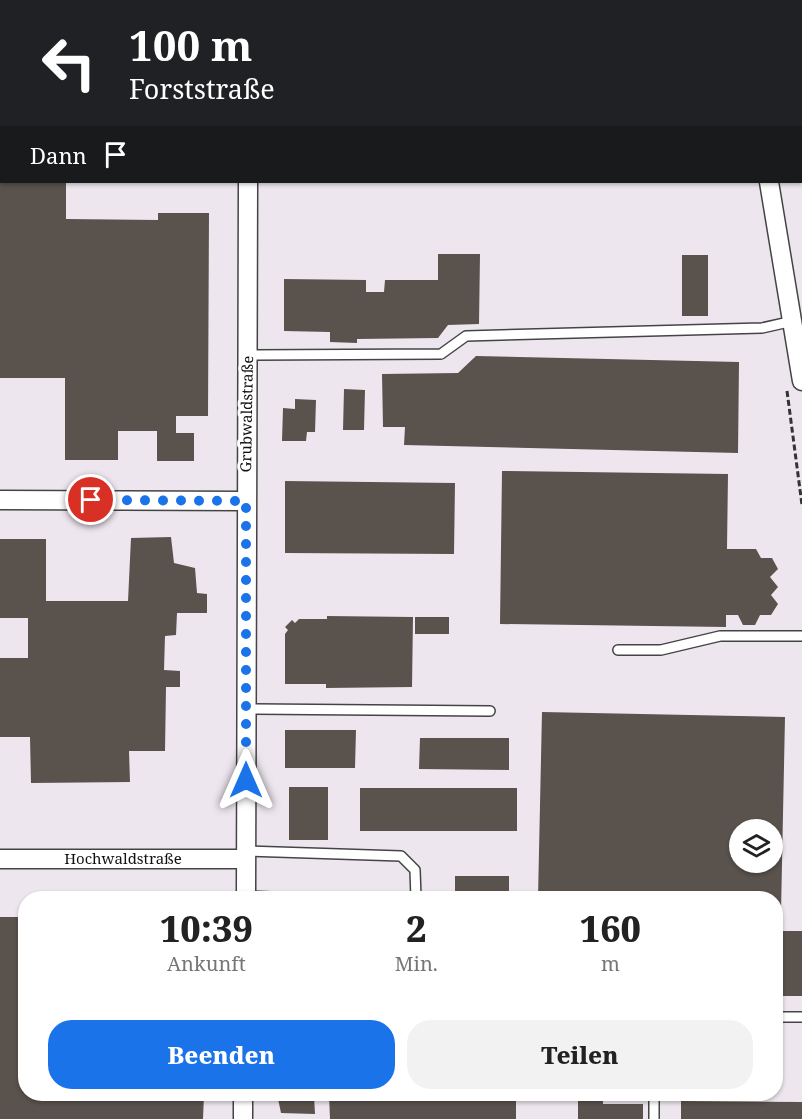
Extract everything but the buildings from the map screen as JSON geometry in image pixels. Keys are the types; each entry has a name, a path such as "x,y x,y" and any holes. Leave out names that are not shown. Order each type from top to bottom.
{"street":[{"name":"Grubwaldstraße","path":"246,891 248,183"},
{"path":"770,183 802,381"},
{"path":"0,500 246,501"},
{"name":"Hochwaldstraße","path":"0,859 246,855"},
{"path":"243,1101 243,1119"}],"lane":[{"path":"248,355 441,354 466,336 762,328 793,321"},
{"path":"618,650 661,650 720,636 802,636"},
{"path":"246,709 490,711"},
{"path":"246,855 401,856 415,870 416,891"},
{"path":"783,1017 802,1017"},
{"path":"654,1101 654,1119"}],"shaded area":[{"path":"0,183 802,183 802,1119 0,1119"}],"route":[{"path":"91,500 246,501 246,780"}]}
